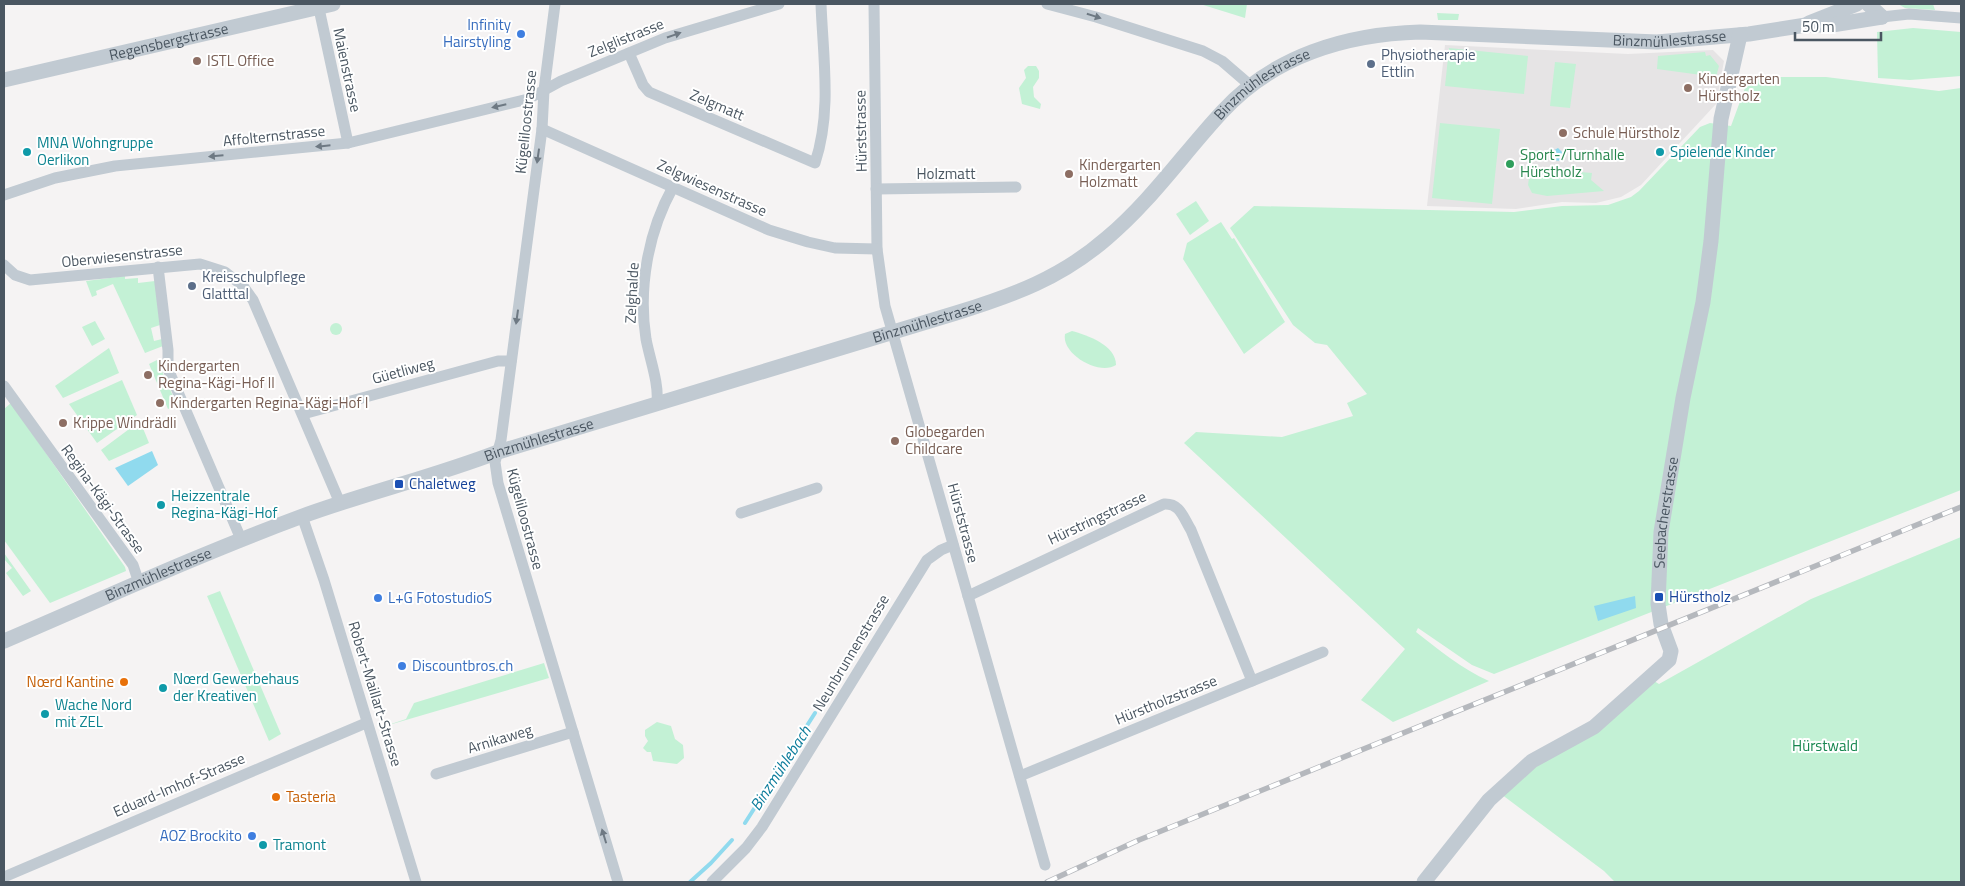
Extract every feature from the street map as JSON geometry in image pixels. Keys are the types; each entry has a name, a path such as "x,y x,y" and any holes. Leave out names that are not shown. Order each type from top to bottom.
{"street":[{"name":"Regensbergstrasse","path":"4,80 333,4"},
{"name":"Kügeliloostrasse","path":"555,4 544,90 542,129 511,361 495,462 498,483 618,882"},
{"name":"Zelglistrasse","path":"544,90 629,53 692,29 779,4"},
{"name":"Zelgmatt","path":"629,53 643,85 649,92 815,163 822,141 825,118 821,4"},
{"name":"Hürststrasse","path":"874,4 877,249 885,306 1045,865"},
{"path":"1047,4 1096,17 1203,51 1222,62 1251,86"},
{"name":"Binzmühlestrasse","path":"1806,25 1857,4"},
{"path":"1868,4 1885,10 1909,14 1961,18"},
{"path":"1940,4 1944,16"},
{"name":"Maienstrasse","path":"318,6 348,143"},
{"name":"Binzmühlestrasse","path":"4,641 241,539 302,516 464,465 498,452 1001,299 1035,286 1070,267 1106,239 1138,210 1223,111 1251,86 1293,60 1314,50 1354,38 1387,33 1420,32 1656,42 1740,35 1806,25 1832,25 1885,10"},
{"name":"Seebacherstrasse","path":"1424,882 1489,800 1532,761 1594,727 1669,660 1671,651 1661,624 1658,604 1661,532 1711,241 1721,119 1740,35"},
{"name":"Affolternstrasse","path":"4,195 55,178 115,166 348,143 528,99 544,90"},
{"name":"Zelgwiesenstrasse","path":"542,129 769,230 835,248 877,249"},
{"name":"Zelghalde","path":"657,404 658,393 646,335 644,291 646,270 656,223 673,187"},
{"name":"Holzmatt","path":"876,189 1016,188"},
{"name":"Oberwiesenstrasse","path":"4,265 15,275 30,280 200,264 226,272 243,286 253,300 340,504"},
{"path":"158,267 168,350 168,369 241,539"},
{"name":"Güetliweg","path":"303,414 498,361 511,361"},
{"name":"Regina-Kägi-Strasse","path":"4,386 133,566 139,583"},
{"path":"741,513 817,488"},
{"name":"Hürstringstrasse","path":"968,596 1164,504 1173,504 1179,508 1190,530 1252,680"},
{"name":"Robert-Maillart-Strasse","path":"302,516 324,580 416,882"},
{"name":"Neunbrunnenstrasse","path":"712,882 746,848 762,827 917,575 934,554 953,545"},
{"name":"Hürstholzstrasse","path":"1020,776 1323,652"},
{"name":"Eduard-Imhof-Strasse","path":"4,877 366,723"},
{"name":"Arnikaweg","path":"436,774 573,732"}],"shaded area":[{"name":"Schule Hürstholz","path":"1445,45 1628,54 1713,50 1724,61 1716,104 1641,185 1621,197 1596,203 1562,202 1516,209 1427,206"}],"green space":[{"path":"1200,4 1247,4 1245,18"},
{"path":"1898,4 1933,4 1935,10 1905,8"},
{"path":"1437,13 1459,14 1458,20 1438,20"},
{"path":"1913,28 1961,32 1961,76 1910,80 1878,78 1877,32"},
{"path":"1449,48 1528,56 1524,94 1445,86"},
{"path":"1705,52 1706,56 1710,55 1719,66 1716,77 1657,69 1658,56"},
{"path":"1555,62 1576,64 1570,108 1550,106"},
{"path":"1028,66 1036,66 1039,71 1039,78 1033,87 1034,97 1041,104 1040,109 1022,104 1019,88 1026,78 1024,70"},
{"path":"1749,77 1826,77 1939,91 1961,88 1961,490 1494,674 1472,665 1418,628 1416,632 1442,652 1469,671 1489,681 1393,722 1361,700 1405,649 1184,443 1196,432 1282,437 1353,416 1347,403 1367,394 1327,345 1315,343 1293,325 1230,228 1254,206 1514,212 1562,206 1608,205 1631,197 1639,191 1700,127 1710,123 1731,126"},
{"path":"1440,123 1500,129 1492,204 1432,198"},
{"path":"1545,169 1592,173 1591,180 1604,191 1547,196 1532,193 1528,185 1529,178"},
{"path":"1196,201 1209,221 1190,235 1176,214"},
{"path":"1221,222 1232,239 1234,238 1285,322 1244,354 1183,259 1187,243"},
{"path":"125,276 125,279 138,278 138,283 155,281 160,325 151,328 154,341 162,339 163,346 145,353 113,284 96,291 97,295 92,297 86,281"},
{"path":"95,321 105,339 92,346 82,327"},
{"path":"334,323 338,323 342,329 338,335 334,335 330,331 330,327"},
{"path":"1072,331 1100,342 1111,352 1115,358 1116,365 1109,368 1100,368 1083,361 1075,355 1065,342 1065,334"},
{"path":"109,348 119,373 63,398 55,386"},
{"path":"157,360 177,405 168,409 149,364"},
{"path":"122,380 137,415 97,443 69,404"},
{"path":"11,403 126,571 50,603 4,540 4,409"},
{"path":"140,421 149,443 109,461 101,450"},
{"name":"Hürstwald","path":"1961,537 1961,882 1615,882 1604,871 1501,794 1536,763 1654,681 1659,684 1811,599"},
{"path":"4,553 31,591 23,596 6,573 12,568 4,559"},
{"path":"220,591 281,734 269,741 207,596"},
{"path":"544,663 549,678 382,727 406,719 414,703"},
{"path":"657,722 671,726 675,739 683,745 684,758 677,764 653,761 651,752 647,752 643,748 648,741 645,736 645,730"}],"water":[{"path":"1558,148 1564,154 1563,161 1550,160 1549,153"},
{"path":"152,451 158,465 128,486 115,468"},
{"path":"1635,596 1636,608 1598,621 1594,606"}],"waterway":[{"name":"Binzmühlebach","path":"745,823 815,713"},
{"name":"Binzmühlebach","path":"690,882 732,840"}],"railway":[{"path":"1047,882 1139,840 1961,507"}],"place":[{"name":"Infinity Hairstyling","path":"521,34"},
{"name":"ISTL Office","path":"197,61"},
{"name":"Physiotherapie Ettlin","path":"1371,64"},
{"name":"Kindergarten Hürstholz","path":"1688,88"},
{"name":"Schule Hürstholz","path":"1563,133"},
{"name":"MNA Wohngruppe Oerlikon","path":"27,152"},
{"name":"Spielende Kinder","path":"1660,152"},
{"name":"Sport-/Turnhalle Hürstholz","path":"1510,164"},
{"name":"Kindergarten Holzmatt","path":"1069,174"},
{"name":"Kreisschulpflege Glatttal","path":"192,286"},
{"name":"Kindergarten Regina-Kägi-Hof ll","path":"148,375"},
{"name":"Kindergarten Regina-Kägi-Hof I","path":"160,403"},
{"name":"Krippe Windrädli","path":"63,423"},
{"name":"Globegarden Childcare","path":"895,441"},
{"name":"Chaletweg","path":"399,484"},
{"name":"Heizzentrale Regina-Kägi-Hof","path":"161,505"},
{"name":"Hürstholz","path":"1659,597"},
{"name":"L+G FotostudioS","path":"378,598"},
{"name":"Discountbros.ch","path":"402,666"},
{"name":"Nœrd Kantine","path":"124,682"},
{"name":"Nœrd Gewerbehaus der Kreativen","path":"163,688"},
{"name":"Wache Nord mit ZEL","path":"45,714"},
{"name":"Tasteria","path":"276,797"},
{"name":"AOZ Brockito","path":"252,836"},
{"name":"Tramont","path":"263,845"}]}
